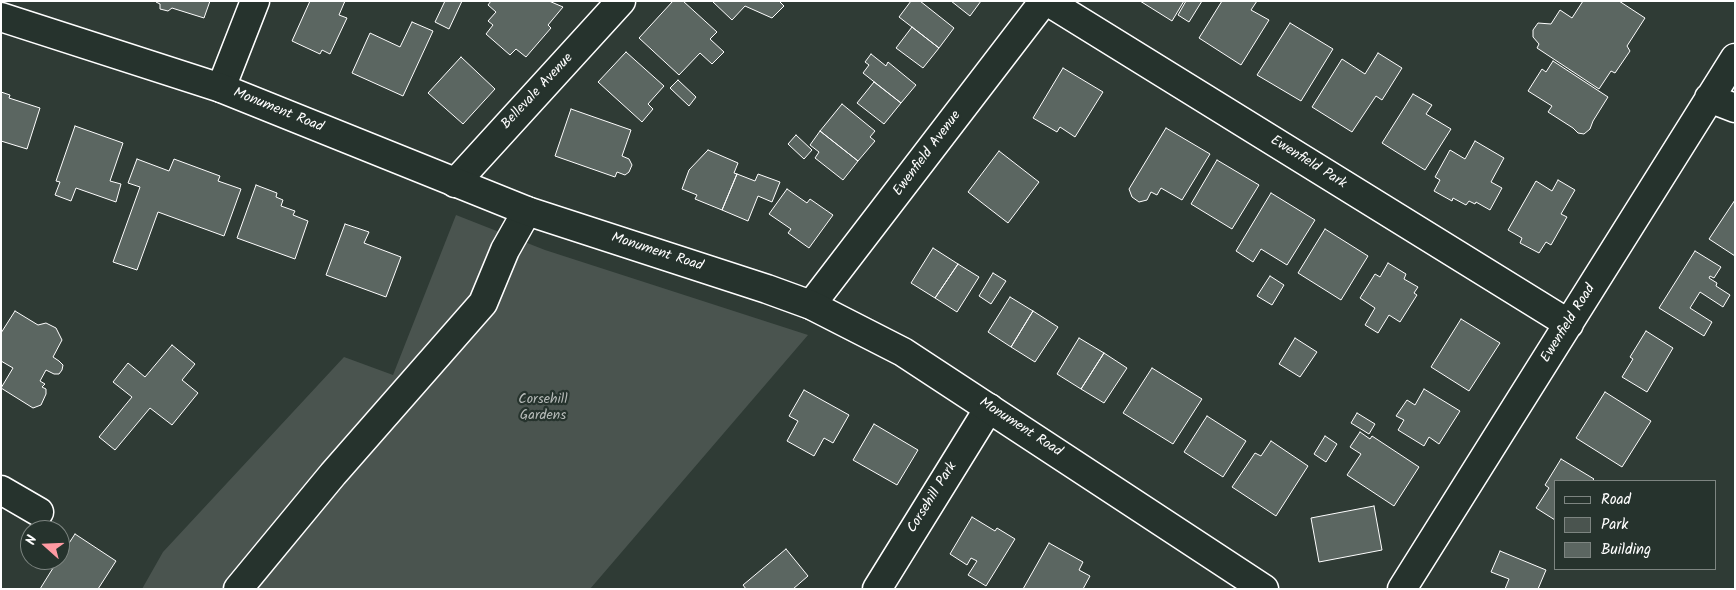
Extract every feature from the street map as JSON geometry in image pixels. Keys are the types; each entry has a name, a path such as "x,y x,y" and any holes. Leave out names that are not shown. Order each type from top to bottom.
{"street":[{"path":"221,88 255,1"},
{"name":"Bellevale Avenue","path":"455,183 622,1"},
{"name":"Ewenfield Avenue","path":"811,305 1046,1"},
{"name":"Ewenfield Park","path":"1046,1 1569,324"},
{"name":"Monument Road","path":"1,17 221,88 526,211 811,305 903,352 1264,589"},
{"name":"Ewenfield Road","path":"1402,589 1735,58"},
{"path":"1710,98 1735,108"},
{"path":"238,589 333,474 483,303 504,250 526,211"},
{"name":"Corsehill Park","path":"877,589 989,408"},
{"path":"1,490 39,512"}],"green space":[{"name":"Corsehill Gardens","path":"456,215 545,250 808,335 590,589 142,589 163,552 344,357 393,375"}],"building":[{"path":"156,1 210,1 204,18 172,8 168,11 160,9 160,4"},
{"path":"310,1 345,1 339,15 347,18 330,54 322,50 320,54 292,41"},
{"path":"445,1 462,1 449,29 435,22"},
{"path":"491,1 549,1 563,7 548,25 551,28 526,57 516,49 510,55 486,34 493,25 488,21 496,12 488,5"},
{"path":"673,1 683,1 717,32 710,39 724,52 712,64 700,53 679,75 639,38"},
{"path":"712,1 779,1 784,6 772,18 745,6 732,20"},
{"path":"911,1 920,1 954,28 939,48 899,17"},
{"path":"951,1 981,1 970,16"},
{"path":"1140,1 1184,1 1172,21"},
{"path":"1186,1 1202,1 1189,22 1178,15"},
{"path":"1222,1 1257,1 1251,10 1269,20 1241,65 1199,38"},
{"path":"1583,1 1619,1 1645,18 1627,46 1630,51 1615,73 1611,71 1599,89 1537,48 1539,44 1533,37 1533,30 1538,23 1551,24 1560,10 1572,18"},
{"path":"412,22 433,31 403,96 352,73 370,33 400,47"},
{"path":"1290,23 1333,49 1301,101 1257,75"},
{"path":"912,27 939,48 923,68 896,48"},
{"path":"626,52 664,86 648,104 653,109 642,122 598,82"},
{"path":"1378,53 1402,68 1382,100 1376,96 1352,132 1312,107 1342,59 1365,74"},
{"path":"871,54 886,66 888,62 916,85 901,103 863,73 869,65 865,62"},
{"path":"461,57 495,89 463,124 428,93"},
{"path":"1553,61 1608,97 1590,129 1584,134 1578,133 1548,112 1552,106 1528,91 1542,69 1546,72"},
{"path":"1063,68 1103,92 1075,137 1060,127 1057,132 1033,118"},
{"path":"678,80 696,97 689,106 670,88"},
{"path":"874,82 901,103 884,124 857,103"},
{"path":"1,92 10,95 9,98 40,108 27,149 1,141"},
{"path":"1413,94 1432,105 1426,114 1451,129 1425,170 1382,143"},
{"path":"842,104 875,131 870,137 875,141 858,161 820,131"},
{"path":"571,109 631,130 622,156 629,159 632,165 629,172 625,175 617,172 615,177 555,156"},
{"path":"75,126 123,143 110,181 121,184 116,202 76,188 71,201 55,195 60,182 56,181"},
{"path":"1166,128 1210,154 1182,200 1161,188 1157,195 1151,192 1147,200 1139,202 1132,197 1129,189"},
{"path":"820,131 858,161 843,180 815,158 819,152 810,145"},
{"path":"796,135 812,150 804,159 788,144"},
{"path":"1475,141 1504,158 1491,182 1502,188 1490,210 1476,202 1475,204 1469,201 1466,205 1453,198 1452,201 1434,191 1440,180 1435,177 1450,150 1465,159"},
{"path":"708,150 738,163 734,173 737,174 722,210 695,199 697,195 682,189 689,170"},
{"path":"999,151 1039,182 1008,223 968,192"},
{"path":"137,159 169,171 174,159 220,176 218,181 241,189 224,236 158,212 137,270 113,262 140,187 128,183"},
{"path":"1217,160 1259,185 1232,229 1191,204"},
{"path":"737,174 755,181 758,174 780,182 772,202 758,196 748,221 722,210"},
{"path":"1558,180 1575,190 1561,214 1567,217 1551,245 1546,242 1539,253 1520,243 1522,238 1508,230 1536,181 1552,191"},
{"path":"256,185 277,193 276,197 283,200 281,206 295,211 293,215 308,221 295,259 237,238"},
{"path":"787,189 807,203 810,199 833,215 809,248 788,233 791,229 769,214"},
{"path":"1271,193 1315,220 1287,265 1261,249 1253,262 1236,251"},
{"path":"1735,200 1735,256 1709,239"},
{"path":"345,224 369,232 364,243 401,257 386,297 326,275"},
{"path":"1325,229 1368,256 1341,300 1298,273"},
{"path":"933,248 958,264 935,298 911,283"},
{"path":"1695,251 1721,267 1714,278 1710,276 1709,278 1717,283 1716,286 1730,295 1723,307 1700,292 1690,308 1712,322 1704,336 1659,308"},
{"path":"1388,263 1406,274 1404,279 1418,287 1414,293 1417,295 1400,322 1389,315 1378,333 1365,325 1375,308 1360,298 1375,274 1380,277"},
{"path":"958,264 979,277 957,312 935,298"},
{"path":"993,273 1006,281 991,304 979,296"},
{"path":"1270,276 1284,285 1272,305 1257,296"},
{"path":"1010,297 1033,311 1011,347 988,332"},
{"path":"15,311 38,325 46,323 56,328 62,340 53,357 63,365 62,370 59,374 54,374 46,370 40,381 45,384 42,387 46,389 46,394 41,405 33,408 1,388 13,368 1,361 1,333"},
{"path":"1033,311 1058,327 1035,362 1011,347"},
{"path":"1461,319 1500,343 1469,391 1431,367"},
{"path":"1646,331 1673,348 1647,392 1622,377 1633,359 1630,357"},
{"path":"1079,338 1104,353 1081,389 1057,374"},
{"path":"1295,338 1317,352 1300,377 1279,364"},
{"path":"172,345 195,364 182,380 198,393 172,425 150,408 115,450 99,437 132,397 113,382 128,363 145,377"},
{"path":"1104,353 1127,368 1104,403 1081,389"},
{"path":"1152,368 1202,399 1173,444 1123,413"},
{"path":"1424,389 1460,411 1439,444 1429,437 1424,446 1398,430 1404,420 1396,416 1407,400 1415,405"},
{"path":"804,390 849,415 833,443 824,438 814,456 787,441 798,421 789,416"},
{"path":"1605,392 1651,421 1622,467 1576,438"},
{"path":"1357,413 1375,424 1369,434 1351,423"},
{"path":"1207,416 1246,441 1223,477 1184,452"},
{"path":"874,424 918,450 897,485 853,460"},
{"path":"1360,432 1370,439 1372,436 1419,467 1394,506 1347,475 1361,454 1350,447"},
{"path":"1325,436 1337,444 1326,462 1314,454"},
{"path":"1271,441 1308,466 1276,516 1232,487 1255,453 1261,456"},
{"path":"1561,459 1594,479 1554,480 1554,519 1536,508 1549,488 1545,485"},
{"path":"1374,506 1382,550 1319,562 1311,518"},
{"path":"972,517 995,531 997,528 1015,539 986,586 968,575 977,561 971,558 967,565 950,554"},
{"path":"75,534 116,561 98,589 40,589 52,570 70,570 70,542"},
{"path":"1049,543 1083,562 1079,570 1090,576 1083,589 1023,589"},
{"path":"786,549 808,576 793,589 746,589 743,585"},
{"path":"1500,551 1546,570 1538,589 1505,589 1509,579 1491,572"}]}
